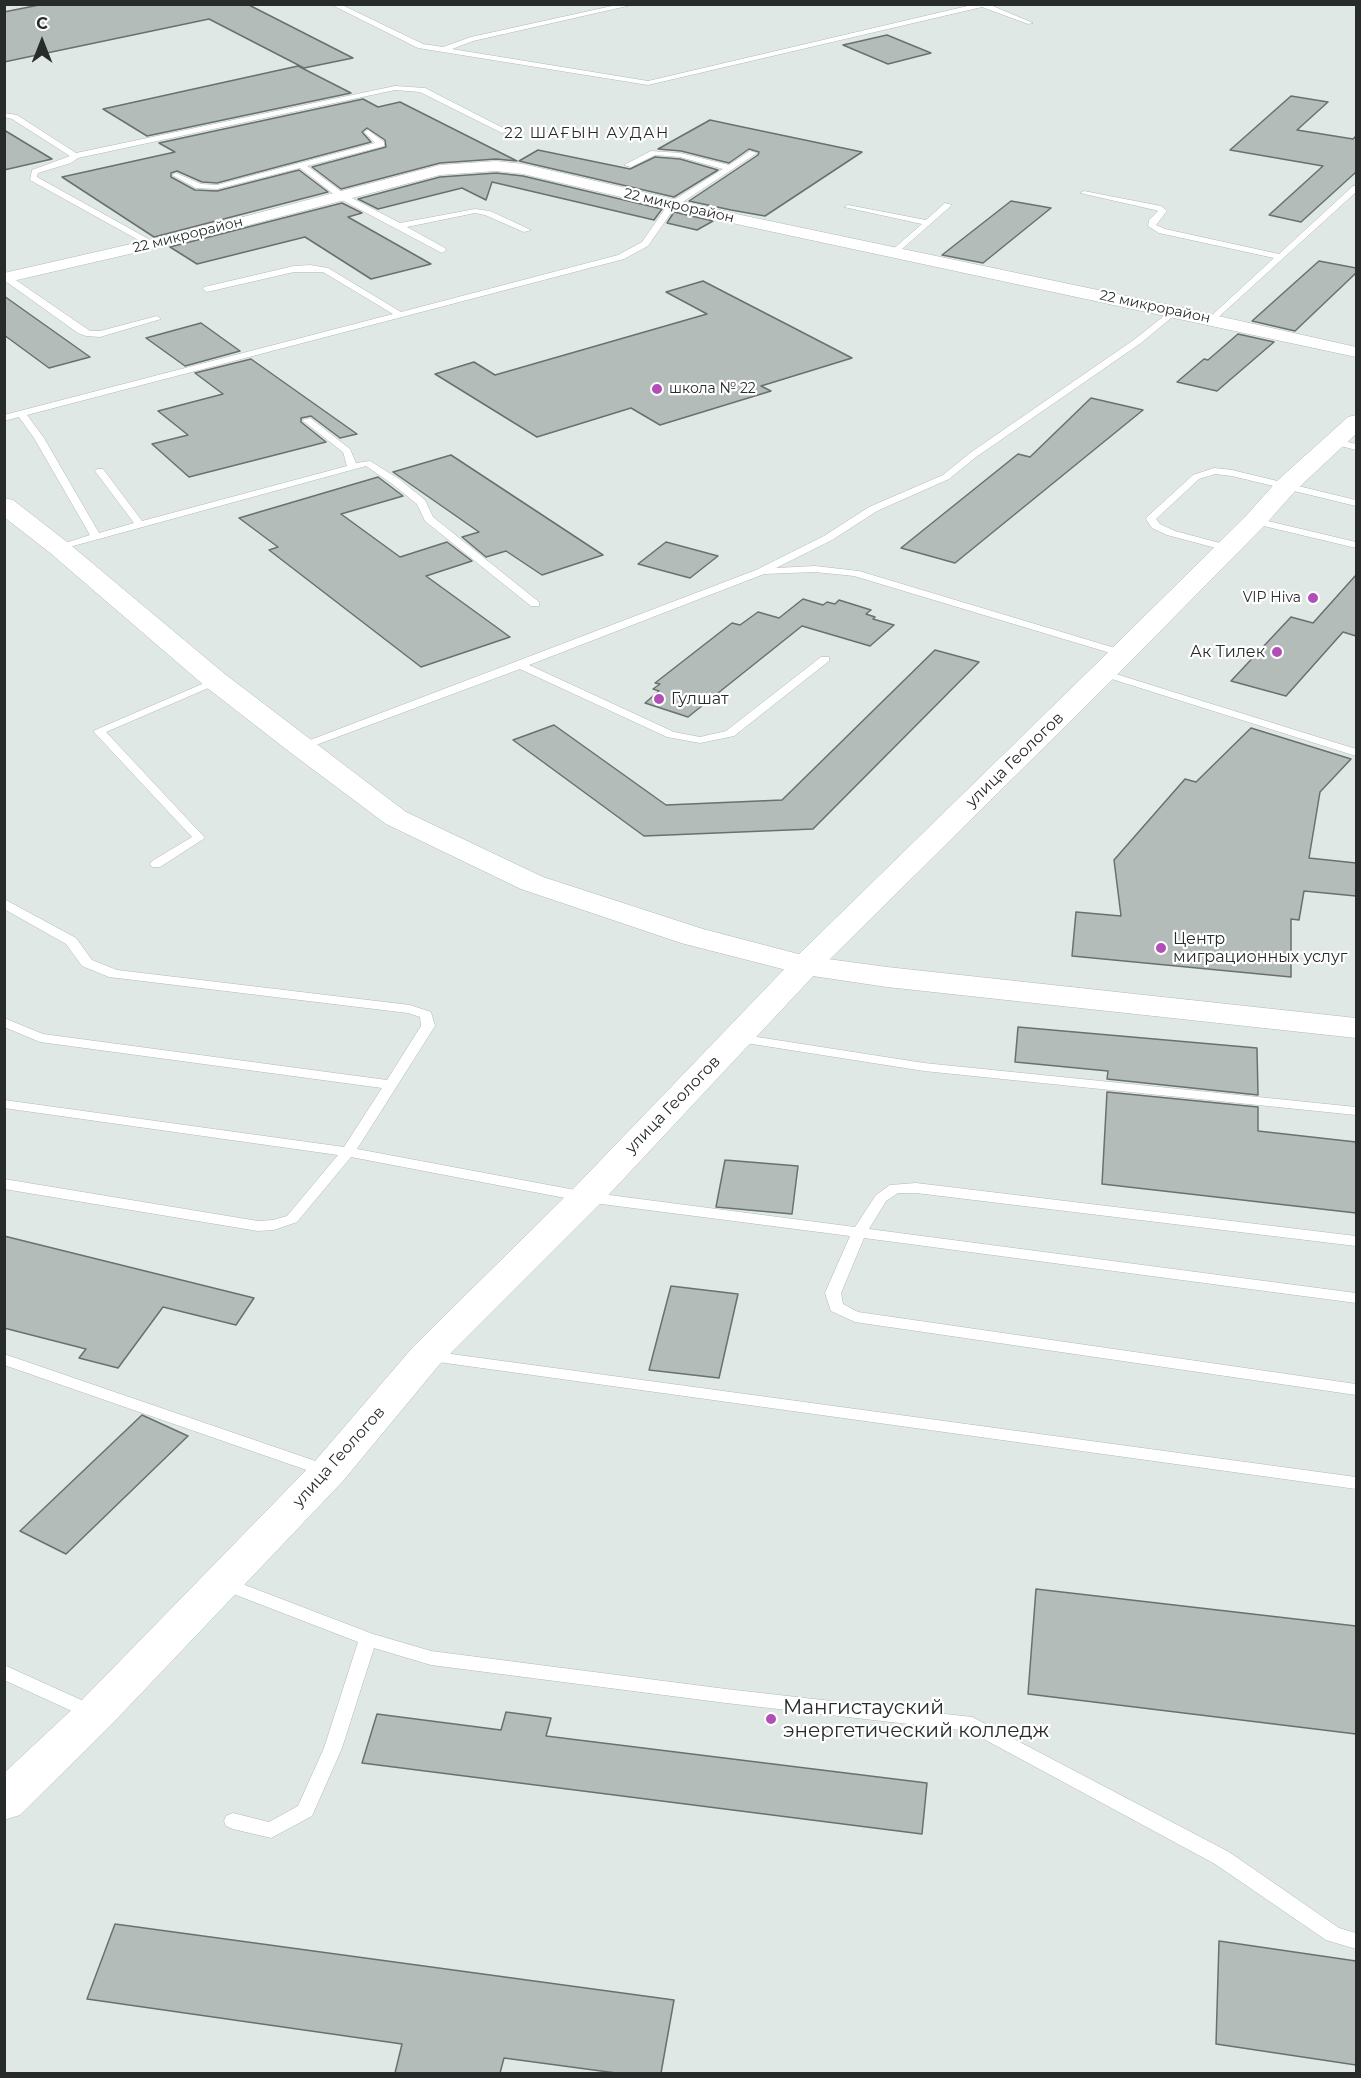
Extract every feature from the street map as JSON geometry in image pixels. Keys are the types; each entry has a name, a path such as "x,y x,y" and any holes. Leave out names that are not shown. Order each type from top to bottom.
{"street":[{"name":"22 микрорайон","path":"5,278 343,197 440,170 496,166 523,169 672,205 1174,311 1356,352"},
{"name":"улица Геологов","path":"4,1803 95,1714 222,1583 329,1471 426,1356 586,1197 806,966 1255,521 1287,485 1350,437"},
{"path":"4,505 58,547 216,681 396,818 532,884 692,936 806,966 1356,1028"}],"lane":[{"path":"333,4 421,46 648,82 983,5 1030,23"},
{"path":"444,50 471,39 633,4"},
{"path":"151,244 33,178 35,172 68,161 75,156 395,88 422,90 505,131"},
{"path":"4,115 14,117 75,156"},
{"path":"176,175 199,186 217,187 381,144 368,132"},
{"path":"628,165 654,153 680,155 730,168"},
{"path":"4,418 621,257 645,244 672,205 753,153"},
{"path":"301,165 343,197 441,250"},
{"path":"1213,320 1356,188"},
{"path":"1084,194 1158,208 1163,211 1152,222 1152,226 1162,231 1280,257"},
{"path":"894,253 948,206"},
{"path":"848,207 928,223"},
{"path":"399,226 475,211 487,213 527,230"},
{"path":"207,289 294,269 310,268 325,270 399,314"},
{"path":"5,278 81,331 89,334 100,334 157,320"},
{"path":"301,747 760,572 828,538 873,510 946,477 973,454 1138,341 1174,311"},
{"path":"22,414 39,438 96,537"},
{"path":"307,420 346,451 352,467"},
{"path":"58,547 367,463 395,481 421,502 429,519 535,604"},
{"path":"100,471 140,525"},
{"path":"1227,548 1172,533 1156,526 1151,519 1196,477 1214,471 1287,485 1356,503"},
{"path":"1255,521 1356,546"},
{"path":"760,572 816,569 855,573 1112,663 1356,753"},
{"path":"520,665 671,735 700,740 730,734 825,659"},
{"path":"156,864 200,837 99,731 216,681"},
{"path":"4,903 71,941 87,963 114,974 410,1009 426,1015 428,1026 348,1152 292,1219 274,1225 258,1226 4,1184"},
{"path":"4,1022 40,1038 389,1085"},
{"path":"738,1038 924,1066 1356,1111"},
{"path":"4,1104 348,1152 586,1197 1356,1298"},
{"path":"1356,1241 916,1188 895,1188 881,1198 859,1233 833,1293 836,1307 855,1317 1356,1390"},
{"path":"426,1356 1356,1483"},
{"path":"4,1359 329,1471"},
{"path":"222,1583 368,1639 431,1658 726,1696 972,1724 1222,1858 1333,1934 1356,1941"},
{"path":"232,1821 271,1830 305,1811 333,1748 368,1639"},
{"path":"4,1672 95,1714"}],"building":[{"path":"44,4 247,4 353,58 304,68 209,19 4,62 4,12"},
{"path":"887,35 931,53 888,64 843,45"},
{"path":"298,66 351,93 147,136 103,109"},
{"path":"1291,96 1328,102 1297,130 1353,139 1356,136 1356,172 1301,222 1269,215 1323,166 1230,150"},
{"path":"363,99 378,107 400,102 517,161 496,159 440,163 341,189 312,167 386,147 385,140 367,128 362,132 371,142 217,183 202,182 177,171 171,173 171,177 195,190 217,191 299,170 328,192 154,237 62,177 175,152 159,143"},
{"path":"710,120 862,152 765,216 731,210 689,201 758,155 759,152 749,149 729,163 681,151 658,149"},
{"path":"4,130 52,159 4,170"},
{"path":"538,150 630,169 655,157 680,159 718,170 674,197 519,161"},
{"path":"496,173 523,176 662,209 654,220 492,182 486,200 462,188 378,209 358,199 440,177"},
{"path":"1011,201 1051,208 983,263 942,255"},
{"path":"342,203 362,213 348,217 431,264 371,279 305,237 197,264 170,247"},
{"path":"674,212 713,221 697,230 667,223"},
{"path":"1319,261 1356,268 1356,273 1295,331 1252,321"},
{"path":"703,281 852,358 761,386 771,391 660,425 631,408 537,437 435,374 474,362 495,375 707,314 666,292"},
{"path":"4,296 90,357 49,368 4,335"},
{"path":"201,323 240,351 185,366 146,338"},
{"path":"1238,334 1274,342 1217,391 1177,382 1204,359 1208,360"},
{"path":"251,359 357,434 340,438 311,416 301,418 301,422 326,442 189,477 152,444 188,435 158,411 223,394 195,373"},
{"path":"1091,398 1143,410 955,563 901,548 1018,454 1030,457"},
{"path":"451,455 603,555 542,575 506,551 486,557 462,537 479,532 393,472"},
{"path":"378,477 403,496 341,514 400,557 447,542 472,561 426,576 510,637 421,667 269,550 278,547 239,518"},
{"path":"666,542 718,556 690,578 638,564"},
{"path":"1356,575 1356,636 1343,632 1286,696 1231,681 1291,617 1313,623"},
{"path":"803,599 823,605 827,602 835,604 839,600 871,610 866,614 875,617 873,619 894,625 870,646 802,626 688,717 645,703 659,691 653,689 660,684 655,683 732,623 740,625 758,612 779,618"},
{"path":"935,650 979,662 813,829 644,836 513,740 554,725 666,805 782,800"},
{"path":"1251,728 1351,759 1320,792 1309,858 1356,863 1356,896 1304,891 1299,920 1291,919 1291,977 1072,956 1076,912 1121,916 1114,860 1185,779 1196,782"},
{"path":"1018,1027 1257,1048 1258,1095 1107,1079 1108,1071 1015,1062"},
{"path":"1107,1092 1258,1107 1258,1131 1356,1142 1356,1213 1102,1184"},
{"path":"725,1160 798,1166 792,1214 716,1207"},
{"path":"4,1236 254,1298 236,1325 163,1307 118,1368 79,1358 86,1349 4,1328"},
{"path":"671,1286 738,1294 719,1378 649,1370"},
{"path":"142,1415 188,1436 66,1554 20,1531"},
{"path":"1036,1589 1356,1626 1356,1734 1028,1694"},
{"path":"506,1712 551,1718 546,1736 927,1783 922,1834 362,1763 377,1714 501,1730"},
{"path":"115,1924 674,2000 661,2073 616,2073 504,2058 500,2073 395,2073 402,2044 87,1999"},
{"path":"1219,1941 1356,1961 1356,2065 1216,2044"}],"place":[{"name":"школа № 22","path":"657,389"},
{"name":"VIP Hiva","path":"1313,598"},
{"name":"Ак Тилек","path":"1277,652"},
{"name":"Гулшат","path":"659,699"},
{"name":"Центр миграционных услуг","path":"1161,948"},
{"name":"Мангистауский энергетический колледж","path":"771,1719"}],"district":[{"name":"22 ШАҒЫН АУДАН","path":"587,134"}]}
